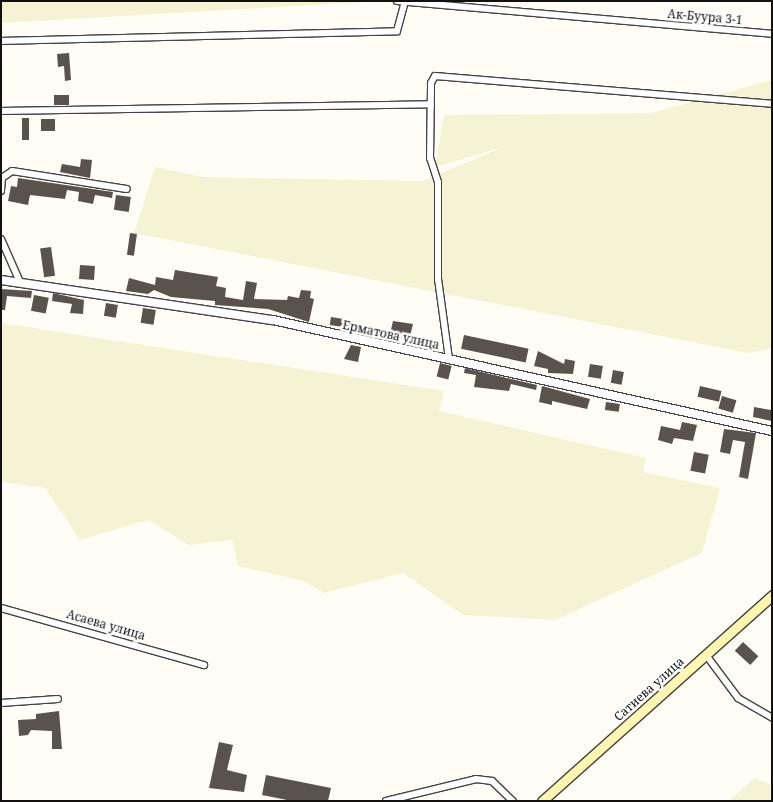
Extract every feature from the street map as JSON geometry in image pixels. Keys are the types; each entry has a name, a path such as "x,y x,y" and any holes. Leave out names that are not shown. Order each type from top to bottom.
{"main road":[{"name":"Сатиева улица","path":"542,801 772,595"}],"street":[{"name":"Ак-Буура 3-1","path":"397,1 772,34"},
{"path":"1,41 398,31 405,2"},
{"path":"449,359 438,279 438,182 430,158 431,83 435,76 442,75 772,104"},
{"path":"1,111 431,104"},
{"path":"1,191 2,178 12,171 128,189"},
{"path":"1,239 20,282"},
{"name":"Ерматова улица","path":"1,280 273,320 772,431"},
{"name":"Асаева улица","path":"1,608 204,665"},
{"path":"706,655 738,698 772,718"},
{"path":"1,703 58,698"},
{"path":"386,801 476,779 492,781 513,801"}],"shaded area":[{"path":"1,1 382,1 1,23"},
{"path":"772,80 772,348 748,353 134,233 155,167 204,177 423,181 503,147 435,167 444,115 651,113"},
{"path":"1,323 444,391 439,411 646,458 643,472 720,488 702,553 555,620 463,615 403,573 324,593 303,581 238,566 232,540 189,545 148,520 80,540 45,488 1,482"},
{"path":"754,778 772,785 772,801 729,801"}],"building":[{"path":"69,53 71,80 65,81 64,66 58,67 57,54"},
{"path":"54,95 69,95 69,105 54,105"},
{"path":"22,118 29,118 29,140 22,140"},
{"path":"41,119 55,119 55,131 41,131"},
{"path":"81,159 92,160 90,178 60,172 62,164 80,167"},
{"path":"18,178 113,192 112,198 95,195 93,204 78,201 79,192 67,190 65,199 30,195 28,205 8,201 11,186 17,187"},
{"path":"116,195 131,197 129,212 114,210"},
{"path":"130,233 137,234 134,256 127,255"},
{"path":"51,247 55,276 44,277 40,249"},
{"path":"80,265 95,266 94,280 79,279"},
{"path":"175,270 218,277 216,286 226,288 225,297 243,300 246,281 257,283 254,299 287,300 288,296 299,298 301,290 311,291 310,298 314,299 309,322 268,309 215,305 215,301 171,297 154,290 148,294 126,291 129,278 155,285 156,277 173,280"},
{"path":"1,289 32,291 31,298 7,296 5,310 1,310"},
{"path":"53,293 84,300 83,314 70,313 72,304 52,301"},
{"path":"34,295 49,298 46,314 31,311"},
{"path":"106,303 118,305 116,318 104,316"},
{"path":"143,308 156,310 153,325 141,323"},
{"path":"331,317 350,320 349,328 330,325"},
{"path":"393,321 413,324 409,340 390,334"},
{"path":"464,335 529,349 526,362 461,349"},
{"path":"351,345 361,347 358,362 344,359"},
{"path":"538,351 564,364 565,359 575,361 573,374 548,373 548,369 534,366"},
{"path":"440,363 452,366 448,379 437,377"},
{"path":"590,364 603,366 601,379 588,377"},
{"path":"465,368 537,385 536,390 511,384 509,391 474,387 476,375 464,373"},
{"path":"613,370 624,372 622,385 611,383"},
{"path":"542,386 590,399 587,409 552,401 552,405 539,402"},
{"path":"700,386 721,391 719,402 698,397"},
{"path":"722,396 736,400 733,413 718,408"},
{"path":"606,402 620,404 619,412 605,410"},
{"path":"754,407 771,410 772,421 753,417"},
{"path":"682,422 697,425 693,441 674,438 672,444 658,440 661,426 680,430"},
{"path":"724,429 756,433 748,479 739,477 745,442 733,440 730,454 720,452"},
{"path":"694,452 709,455 705,474 690,471"},
{"path":"743,642 758,656 750,665 735,651"},
{"path":"59,711 62,749 52,749 52,731 31,730 28,735 19,736 18,720 36,719 36,714"},
{"path":"219,742 233,745 227,770 247,775 244,792 209,788"},
{"path":"266,775 331,788 328,801 292,801 262,795"}]}
